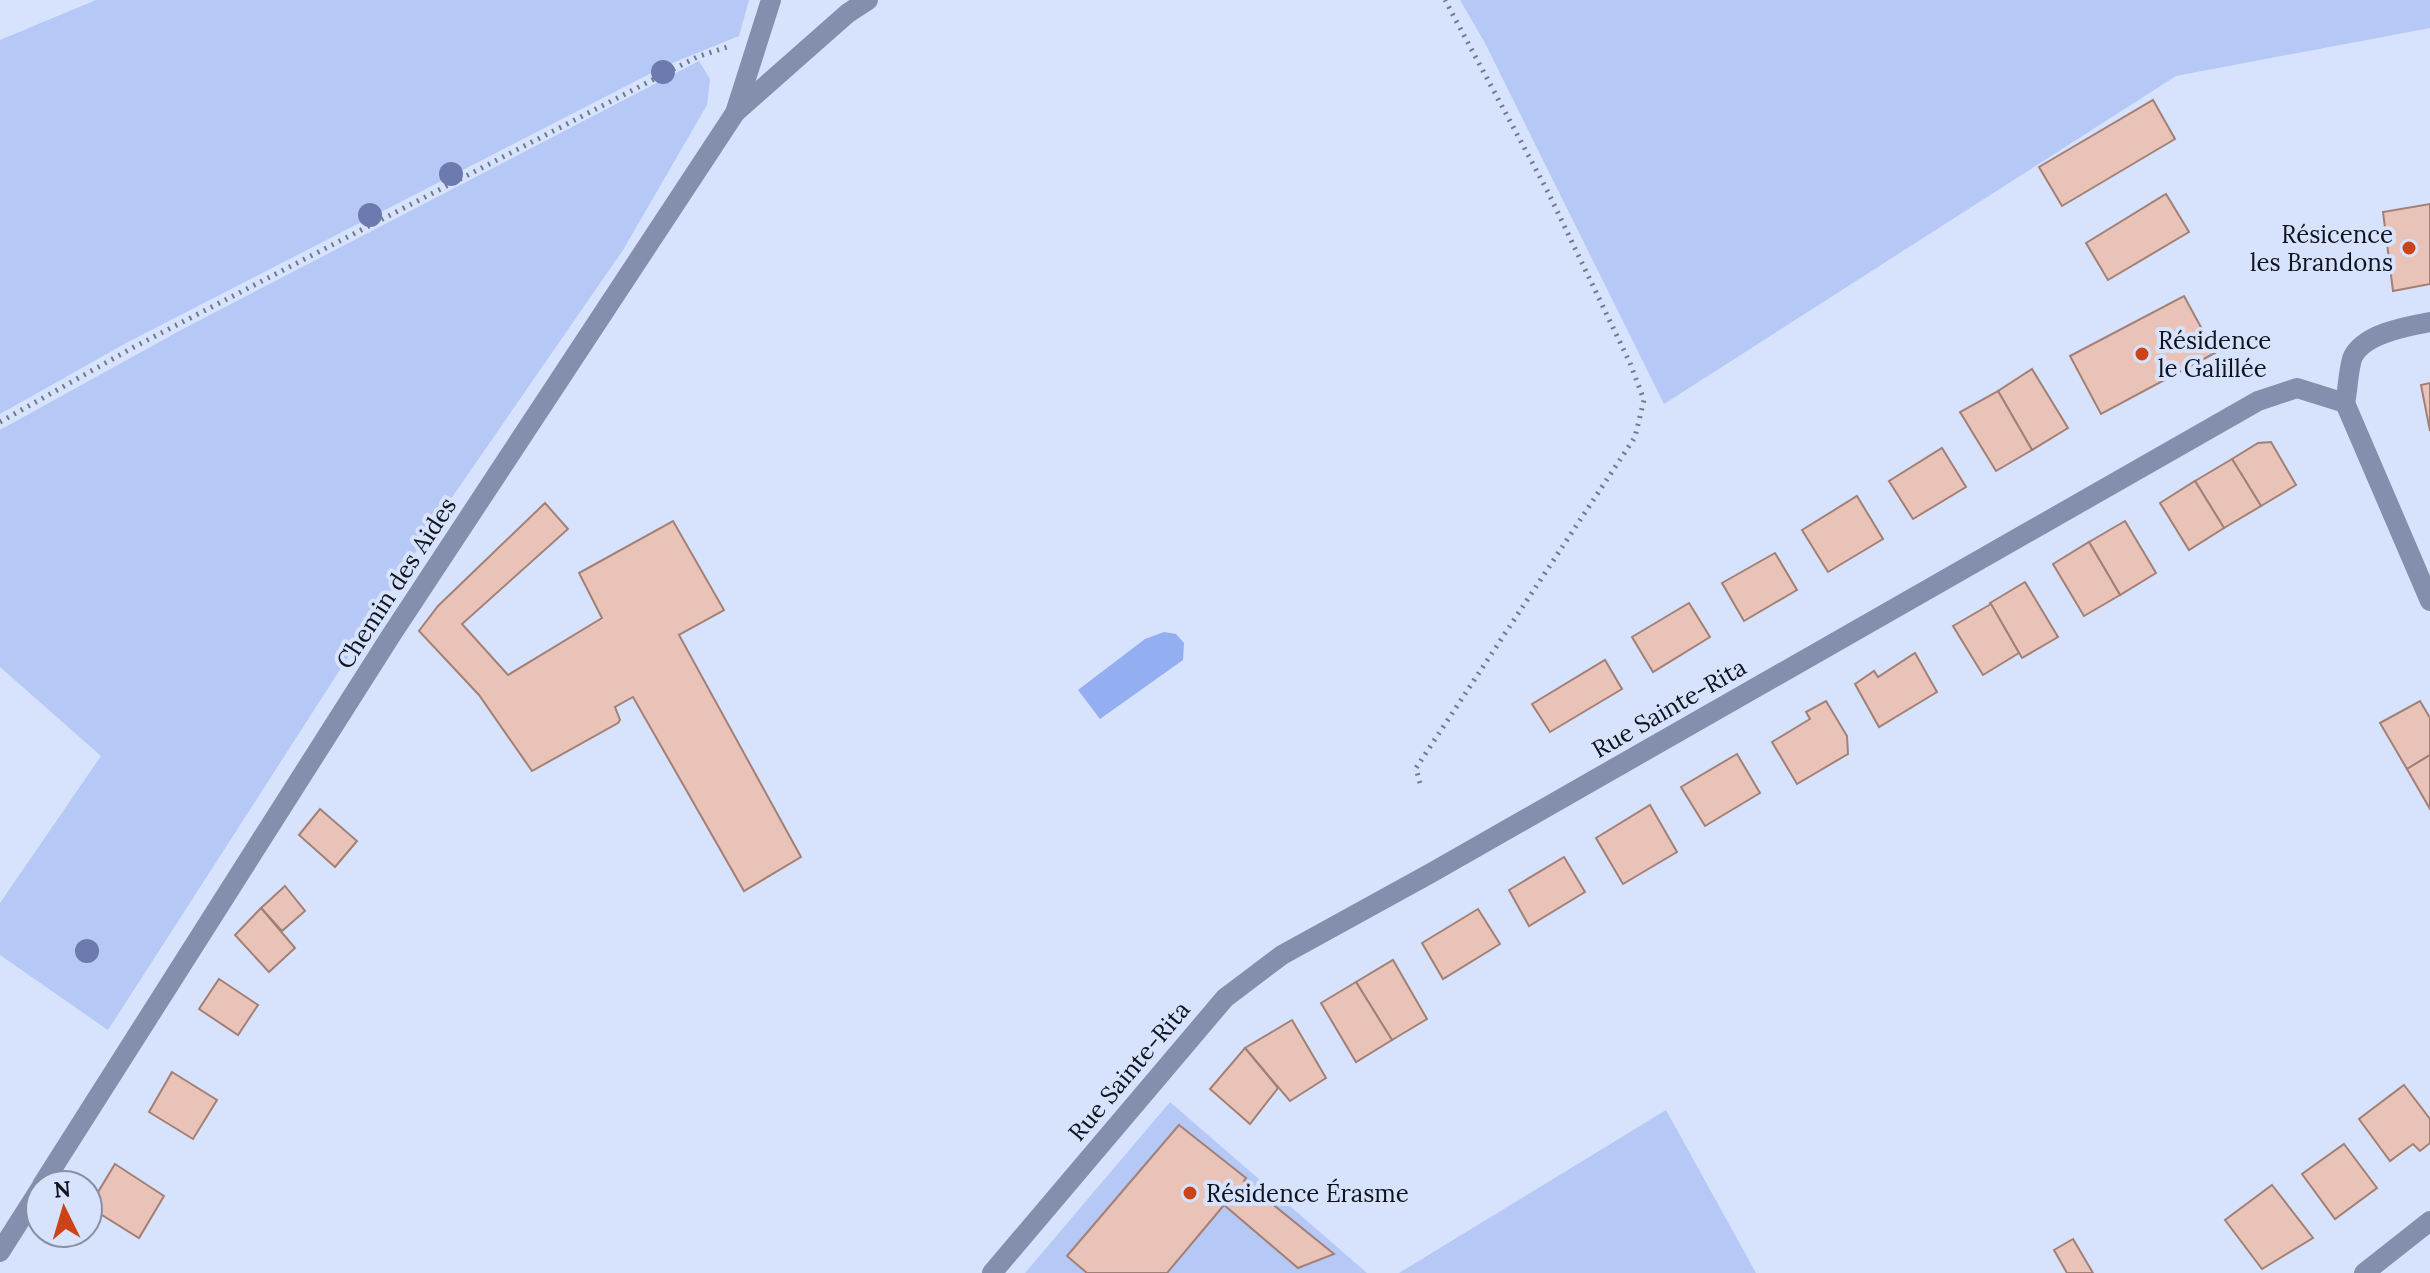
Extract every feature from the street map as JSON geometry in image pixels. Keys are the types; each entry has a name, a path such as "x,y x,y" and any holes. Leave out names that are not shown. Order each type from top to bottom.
{"street":[{"name":"Chemin des Aides","path":"52,1169 390,637 735,113 771,0"},
{"path":"735,113 848,13 868,0"},
{"path":"2430,322 2393,329 2371,340 2353,356 2345,403 2430,601"},
{"name":"Rue Sainte-Rita","path":"992,1273 1225,998 1282,955 2258,401 2297,388 2345,403"},
{"name":"Chemin des Aides","path":"0,1252 24,1214"},
{"path":"2364,1273 2430,1221"}],"path":[{"path":"1420,783 1416,768 1635,437 1644,400 1630,363 1548,192 1445,0"},
{"path":"0,422 134,347 697,57"}],"shaded area":[{"path":"96,0 749,0 739,36 665,66 128,342 0,414 0,40"},
{"path":"1460,0 2430,0 2430,28 2176,76 1664,404 1485,43"},
{"path":"699,61 710,79 707,105 623,250 437,519 108,1030 0,955 0,903 101,756 0,667 0,430 181,330"},
{"path":"1164,632 1176,634 1184,643 1183,660 1100,719 1078,690 1145,639"},
{"path":"1170,1102 1367,1273 1025,1273"},
{"path":"1666,1110 1756,1273 1399,1273"}],"building":[{"path":"2153,100 2175,139 2062,206 2039,167"},
{"path":"2166,194 2189,232 2108,280 2086,243"},
{"name":"Résicence les Brandons","path":"2430,204 2430,284 2393,291 2383,212"},
{"name":"Résidence le Galillée","path":"2184,296 2215,353 2101,414 2070,356"},
{"path":"2032,369 2068,428 2032,450 1998,391"},
{"path":"2430,383 2430,431 2421,385"},
{"path":"1998,391 2032,450 1996,471 1960,412"},
{"path":"2271,442 2296,485 2261,506 2232,459 2258,443"},
{"path":"1942,448 1966,487 1913,519 1889,481"},
{"path":"2232,459 2261,506 2224,528 2195,481"},
{"path":"2195,481 2224,528 2189,550 2160,503"},
{"path":"1857,496 1883,539 1828,572 1802,530"},
{"path":"545,503 568,529 462,624 508,675 602,618 579,573 673,521 724,610 679,635 801,857 744,891 633,697 615,707 620,720 618,723 532,771 479,695 419,631 438,606"},
{"path":"2125,521 2156,573 2120,595 2089,542"},
{"path":"2089,542 2120,595 2084,616 2053,564"},
{"path":"1775,553 1797,590 1744,621 1722,583"},
{"path":"2025,582 2058,637 2022,658 1990,603"},
{"path":"1689,603 1710,637 1653,672 1632,637"},
{"path":"1991,604 2019,653 1983,675 1953,626"},
{"path":"1915,653 1937,692 1879,727 1855,684 1874,671 1878,677"},
{"path":"1605,660 1622,689 1550,732 1532,704"},
{"path":"1826,701 1847,736 1848,754 1797,784 1772,742 1810,719 1806,712"},
{"path":"2420,701 2430,718 2430,755 2407,769 2380,723"},
{"path":"1737,754 1760,793 1705,826 1681,787"},
{"path":"2430,755 2430,809 2407,769"},
{"path":"1650,805 1677,852 1623,884 1596,838"},
{"path":"320,809 357,841 335,867 299,835"},
{"path":"1564,857 1585,892 1529,926 1509,890"},
{"path":"285,886 305,911 282,931 261,908"},
{"path":"261,908 295,948 269,972 235,935"},
{"path":"1478,909 1500,944 1443,979 1422,943"},
{"path":"1393,960 1427,1019 1392,1040 1356,982"},
{"path":"219,979 258,1005 238,1035 199,1009"},
{"path":"1356,982 1392,1040 1356,1062 1321,1003"},
{"path":"1292,1020 1326,1078 1290,1101 1245,1048"},
{"path":"1245,1048 1278,1088 1250,1124 1210,1089"},
{"path":"172,1072 217,1100 193,1139 149,1112"},
{"path":"2404,1085 2430,1119 2430,1143 2420,1151 2413,1144 2390,1161 2359,1119"},
{"name":"Résidence Érasme","path":"1179,1125 1334,1254 1298,1268 1224,1205 1167,1273 1087,1273 1067,1256"},
{"path":"2344,1144 2377,1188 2335,1219 2302,1174"},
{"path":"115,1164 164,1196 139,1238 104,1216 104,1182"},
{"path":"2272,1185 2313,1238 2262,1269 2225,1220"},
{"path":"2073,1239 2093,1273 2067,1273 2054,1250"}],"place":[{"name":"Résicence les Brandons","path":"2409,248"},
{"name":"Résidence le Galillée","path":"2142,354"},
{"name":"Résidence Érasme","path":"1190,1193"}]}
